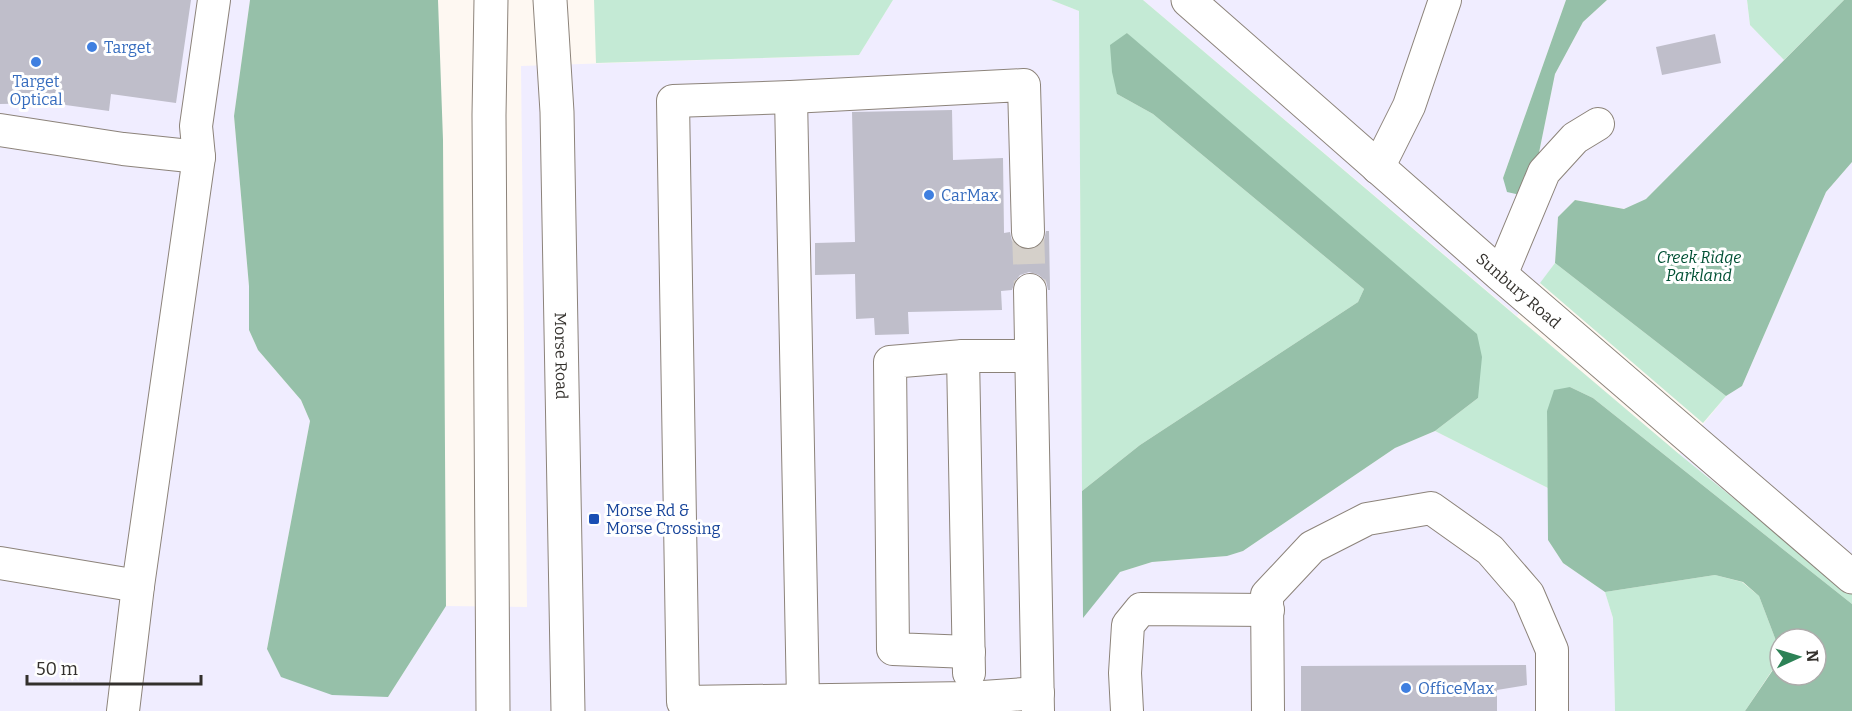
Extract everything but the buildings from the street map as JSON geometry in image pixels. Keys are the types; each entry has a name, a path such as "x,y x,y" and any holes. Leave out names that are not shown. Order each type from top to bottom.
{"main road":[{"path":"491,0 489,127 493,711"},
{"name":"Morse Road","path":"550,0 557,112 568,711"},
{"name":"Sunbury Road","path":"1188,0 1501,275 1852,577"}],"lane":[{"path":"123,711 138,586 199,157 196,126 214,0"},
{"path":"1378,168 1409,106 1439,2"},
{"path":"1028,232 1024,85 673,101 683,702 969,698 1038,702 1030,290"},
{"path":"791,97 804,700"},
{"path":"1501,275 1544,172 1575,138 1598,124"},
{"path":"0,130 123,149 199,157"},
{"path":"963,356 969,698"},
{"path":"969,652 893,649 890,362 963,356 1031,356"},
{"path":"1268,711 1268,595 1312,547 1367,519 1431,508 1490,550 1528,594 1552,650 1552,711"},
{"path":"0,563 138,586"},
{"path":"1127,711 1125,673 1128,625 1142,609 1268,610"}],"shaded area":[{"path":"0,0 250,0 234,116 249,286 249,330 258,350 301,400 310,421 267,649 388,697 446,606 527,607 521,66 859,55 893,0 1051,0 1079,11 1083,617 1120,572 1152,562 1226,556 1243,551 1395,448 1435,431 1548,488 1548,540 1563,563 1605,592 1613,618 1615,711 0,711"},
{"path":"1143,0 1566,0 1503,178 1530,197 1555,74 1583,22 1607,0 1747,0 1750,25 1784,60 1646,199 1625,209 1575,200 1558,217 1555,263 1517,316"},
{"path":"1852,162 1852,594 1679,454 1726,396 1742,386 1826,192"}],"green space":[{"path":"250,0 438,0 443,140 446,606 388,697 332,695 281,677 267,649 310,421 301,400 258,350 249,330 249,286 234,116"},
{"path":"594,0 893,0 859,55 596,63"},
{"path":"1051,0 1143,0 1679,454 1852,594 1852,604 1593,398 1570,387 1547,411 1548,488 1435,431 1478,398 1127,33 1117,94 1153,114 1364,289 1358,302 1140,445 1082,491 1079,11"},
{"path":"1566,0 1607,0 1583,22 1555,74 1530,197 1507,192 1503,178"},
{"path":"1747,0 1844,0 1784,60 1750,25"},
{"name":"Creek Ridge Parkland","path":"1844,0 1852,0 1852,162 1826,192 1742,386 1726,396 1555,263 1558,217 1575,200 1624,209 1646,199"},
{"path":"1127,33 1477,334 1482,357 1478,398 1435,431 1395,448 1243,551 1227,556 1152,562 1120,572 1083,618 1082,491 1140,445 1358,302 1364,289 1153,114 1117,94 1112,72 1110,45"},
{"path":"1555,263 1726,396 1703,423 1540,283"},
{"path":"1570,387 1593,398 1852,604 1852,711 1745,711 1768,677 1768,687 1828,687 1828,627 1771,627 1759,596 1743,582 1715,575 1605,592 1563,563 1548,540 1547,411 1554,390"},
{"path":"1715,575 1742,582 1759,596 1771,627 1768,627 1768,676 1745,711 1615,711 1613,618 1605,592"}],"tunnel":[{"path":"1028,232 1030,290"}],"place":[{"name":"Target","path":"92,47"},
{"name":"Target Optical","path":"36,62"},
{"name":"CarMax","path":"929,195"},
{"name":"Morse Rd & Morse Crossing","path":"594,519"},
{"name":"OfficeMax","path":"1406,688"}]}
